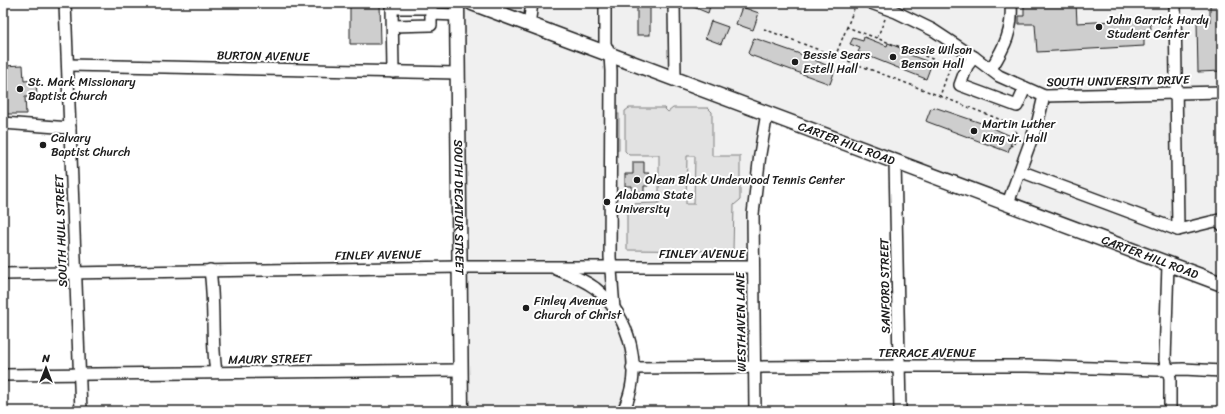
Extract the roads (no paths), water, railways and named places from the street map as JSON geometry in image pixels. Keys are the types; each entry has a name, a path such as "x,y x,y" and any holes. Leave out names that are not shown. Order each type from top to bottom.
{"main road":[{"name":"CARTER HILL ROAD","path":"472,3 1222,284"},
{"name":"SOUTH DECATUR STREET","path":"457,9 462,411"}],"street":[{"name":"SOUTH HULL STREET","path":"65,3 81,411"},
{"path":"393,72 392,8 423,8 422,3"},
{"path":"393,26 431,25 431,3"},
{"path":"529,25 532,3"},
{"path":"605,3 605,44 610,55 611,267 614,309"},
{"path":"674,3 675,78"},
{"name":"SOUTH UNIVERSITY DRIVE","path":"871,3 933,30 1008,81 1044,96 1222,92"},
{"path":"991,70 1003,50 1009,33 1012,3"},
{"path":"1175,3 1178,230"},
{"path":"431,14 457,9"},
{"path":"974,57 967,66 960,85 1017,106 1025,88"},
{"name":"BURTON AVENUE","path":"68,65 457,73"},
{"path":"1008,203 1038,121 1044,96"},
{"name":"WESTHAVEN LANE","path":"755,411 753,214 760,154 767,113"},
{"path":"3,123 70,128"},
{"name":"SANFORD STREET","path":"895,161 900,411"},
{"path":"1020,171 1178,230 1219,220 1222,225"},
{"path":"1168,264 1165,360 1170,378 1170,411"},
{"name":"FINLEY AVENUE","path":"3,274 460,267 753,267"},
{"path":"552,267 580,278 594,288 614,309 622,321 629,339 632,354 632,379 630,394 623,411"},
{"path":"210,270 216,372"},
{"name":"TERRACE AVENUE","path":"632,368 1028,366 1222,371"},
{"name":"MAURY STREET","path":"3,375 461,370"}],"place":[{"name":"John Garrick Hardy Student Center","path":"1099,27"},
{"name":"Bessie Wilson Benson Hall","path":"893,57"},
{"name":"Bessie Sears Estell Hall","path":"795,62"},
{"name":"St. Mark Missionary Baptist Church","path":"20,89"},
{"name":"Martin Luther King Jr. Hall","path":"974,131"},
{"name":"Calvary Baptist Church","path":"43,145"},
{"name":"Olean Black Underwood Tennis Center","path":"637,180"},
{"name":"Alabama State University","path":"607,202"},
{"name":"Finley Avenue Church of Christ","path":"526,308"}]}
